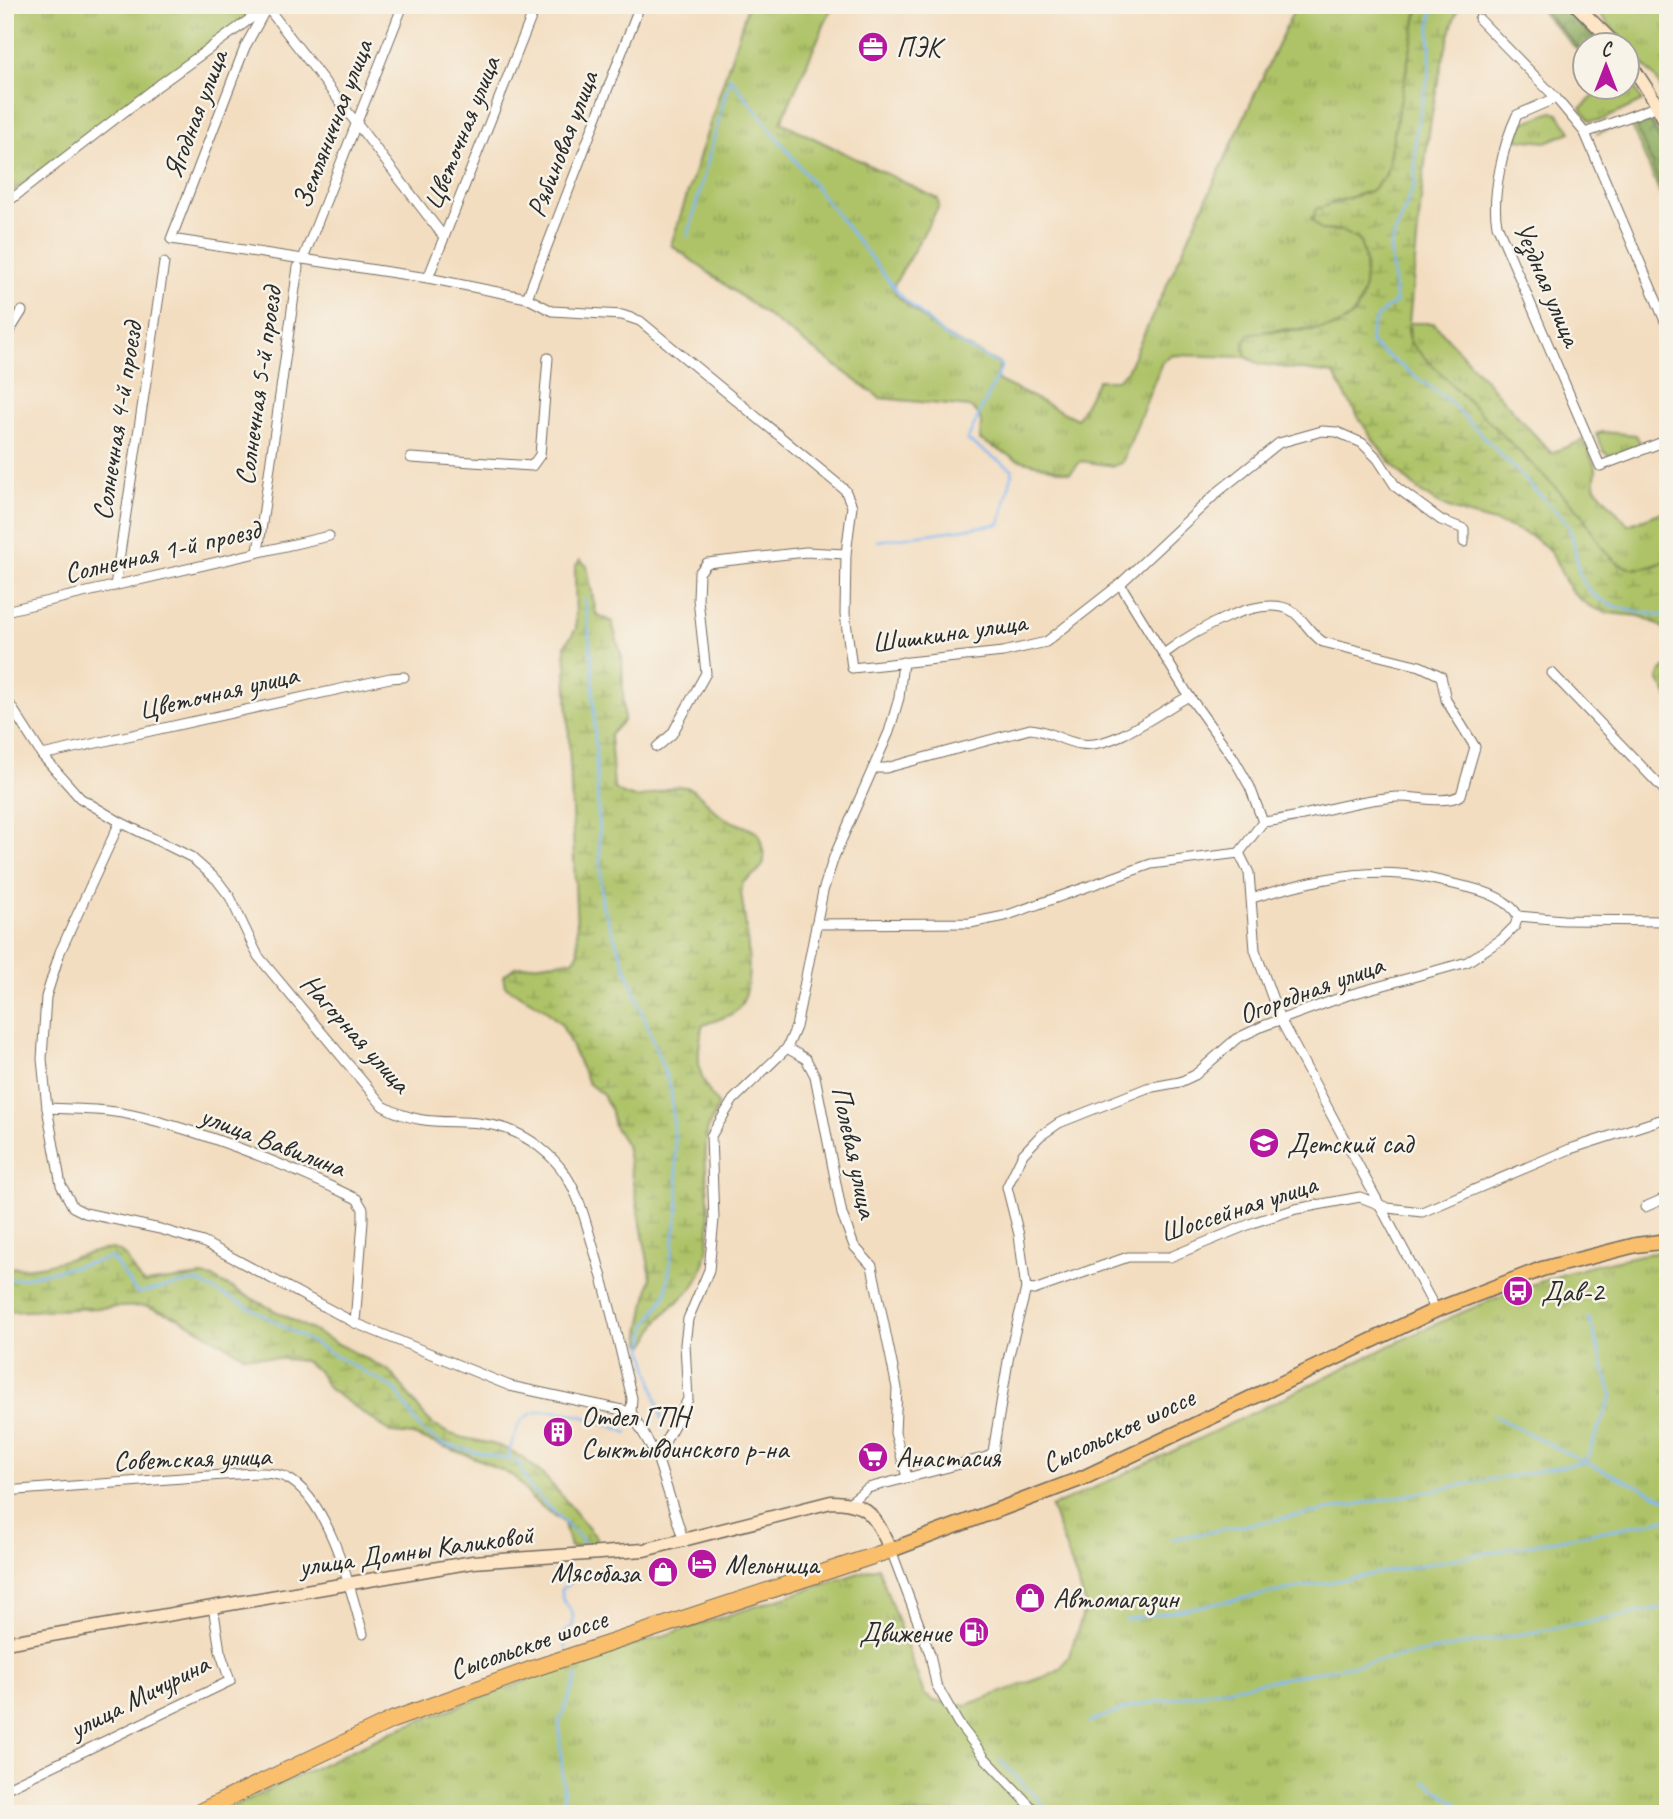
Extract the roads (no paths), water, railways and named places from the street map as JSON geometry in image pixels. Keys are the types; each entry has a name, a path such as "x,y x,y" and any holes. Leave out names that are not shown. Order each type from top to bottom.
{"highway":[{"name":"Сысольское шоссе","path":"195,1814 392,1720 538,1667 891,1550"}],"main road":[{"path":"1576,5 1602,32"},
{"path":"1642,81 1668,127"},
{"name":"Сысольское шоссе","path":"891,1550 1083,1478 1436,1310 1542,1269 1636,1245 1668,1241"},
{"name":"улица Домны Каликовой","path":"5,1643 473,1562 620,1552 684,1542 831,1502 850,1502"},
{"path":"850,1502 867,1510 876,1520 891,1550"}],"street":[{"name":"Земляничная улица","path":"301,263 403,5"},
{"name":"Цветочная улица","path":"428,278 536,5"},
{"name":"Рябиновая улица","path":"527,298 640,5"},
{"path":"5,204 159,85 269,6 444,237"},
{"name":"Ягодная улица","path":"171,239 245,47 269,6"},
{"path":"1479,19 1586,133 1668,328"},
{"name":"Уездная улица","path":"1556,98 1517,115 1508,134 1494,212 1497,225 1600,466 1668,440"},
{"path":"1586,133 1658,106"},
{"name":"Шишкина улица","path":"171,239 301,263 428,278 527,298 552,312 622,315 640,321 845,490 852,506 846,554 845,614 852,668 1003,652 1046,642 1120,584 1219,491 1279,443 1322,431 1337,432 1362,443 1378,459 1396,487 1441,520 1464,529 1464,542"},
{"name":"Солнечная 4-й проезд","path":"115,586 163,263"},
{"name":"Солнечная 5-й проезд","path":"258,552 301,263"},
{"path":"5,325 22,311 9,332 5,363"},
{"path":"411,458 526,467 536,463 540,455 548,358"},
{"name":"Солнечная 1-й проезд","path":"5,611 329,536"},
{"path":"657,747 672,734 706,673 698,599 699,573 707,562 806,552 846,554"},
{"path":"1120,584 1165,653 1189,696 1234,759 1250,787 1263,822"},
{"path":"816,924 970,923 1005,916 1151,864 1239,853 1263,822 1368,800 1425,797 1446,799 1461,794 1475,747 1446,700 1441,676 1420,666 1323,642 1291,611 1276,607 1248,611 1218,621 1190,634 1165,653"},
{"path":"657,1457 688,1399 685,1344 688,1319 710,1260 714,1219 711,1136 733,1100 788,1048 796,1027 816,924 834,857 876,768 899,698 903,662"},
{"path":"1552,673 1668,794"},
{"name":"Цветочная улица","path":"42,755 404,677"},
{"path":"876,768 886,768 1030,729 1043,730 1068,742 1104,743 1189,696"},
{"name":"Нагорная улица","path":"5,697 42,755 80,798 120,822 191,857 217,880 230,897 258,956 383,1106 402,1117 421,1122 480,1123 505,1128 524,1137 546,1153 564,1172 579,1198 604,1279 632,1398 631,1412 657,1457 684,1542"},
{"path":"120,822 60,952 46,997 43,1059 47,1108 61,1185 73,1207 85,1213 160,1229 203,1242 355,1323 510,1386 631,1412"},
{"path":"1239,853 1250,873 1255,950 1280,1019 1330,1107 1376,1202 1436,1310"},
{"path":"1252,898 1296,884 1356,875 1400,874 1482,890 1514,909 1518,916 1563,920 1668,921"},
{"name":"Огородная улица","path":"850,1502 868,1488 987,1457 993,1452 1009,1355 1026,1289 1019,1235 1007,1187 1023,1154 1040,1136 1059,1123 1147,1088 1188,1078 1208,1066 1236,1040 1280,1019 1348,995 1467,961 1502,939 1515,926 1518,916"},
{"name":"Полевая улица","path":"788,1048 806,1059 815,1076 842,1214 854,1246 872,1266 897,1388 895,1433 907,1477"},
{"name":"улица Вавилина","path":"47,1108 111,1111 154,1121 279,1164 357,1199 363,1209 363,1221 355,1323"},
{"name":"Шоссейная улица","path":"1026,1289 1034,1290 1128,1257 1170,1257 1255,1222 1296,1209 1360,1197 1405,1211 1422,1212 1570,1149 1660,1120"},
{"path":"1645,1207 1668,1197"},
{"name":"Советская улица","path":"5,1491 270,1472 296,1483 311,1499 349,1583 363,1634"},
{"path":"891,1550 930,1654 936,1684 958,1723 985,1758 1038,1814"},
{"name":"улица Мичурина","path":"5,1788 230,1681 220,1651 213,1606"}],"waterway":[{"path":"1434,5 1430,26 1430,68 1415,136 1415,183 1390,247 1396,303 1376,319 1371,344 1449,401 1567,523 1579,571 1584,584 1593,594 1603,601 1628,610 1668,616"},
{"path":"688,236 730,77 899,294 945,336 1002,366 967,440 1013,470 1000,524 877,541"},
{"path":"585,599 592,661 602,904 671,1089 679,1203 666,1294 647,1325 643,1347 662,1419"},
{"path":"5,1278 19,1279 112,1258 137,1293 196,1281 254,1310 395,1389 421,1430 442,1444 518,1462 529,1487 584,1542"},
{"path":"1494,1416 1585,1462 1612,1395 1589,1318"},
{"path":"507,1459 520,1423 529,1415 542,1411 556,1411 588,1418 628,1433"},
{"path":"1172,1539 1585,1462 1668,1500"},
{"path":"1126,1620 1668,1519"},
{"path":"566,1649 564,1633 573,1625 573,1614 562,1598 562,1589 588,1569"},
{"path":"1089,1722 1133,1706 1668,1607"},
{"path":"565,1814 559,1723 577,1676"},
{"path":"1000,1760 1052,1814"},
{"path":"1425,1781 1472,1814"}],"place":[{"name":"ПЭК","path":"873,47"},
{"name":"Детский сад","path":"1264,1143"},
{"name":"Дав-2","path":"1518,1291"},
{"name":"Отдел ГПН Сыктывдинского р-на","path":"558,1432"},
{"name":"Анастасия","path":"873,1457"},
{"name":"Мельница","path":"702,1564"},
{"name":"Мясобаза","path":"663,1572"},
{"name":"Автомагазин","path":"1030,1598"},
{"name":"Движение","path":"974,1632"}]}
